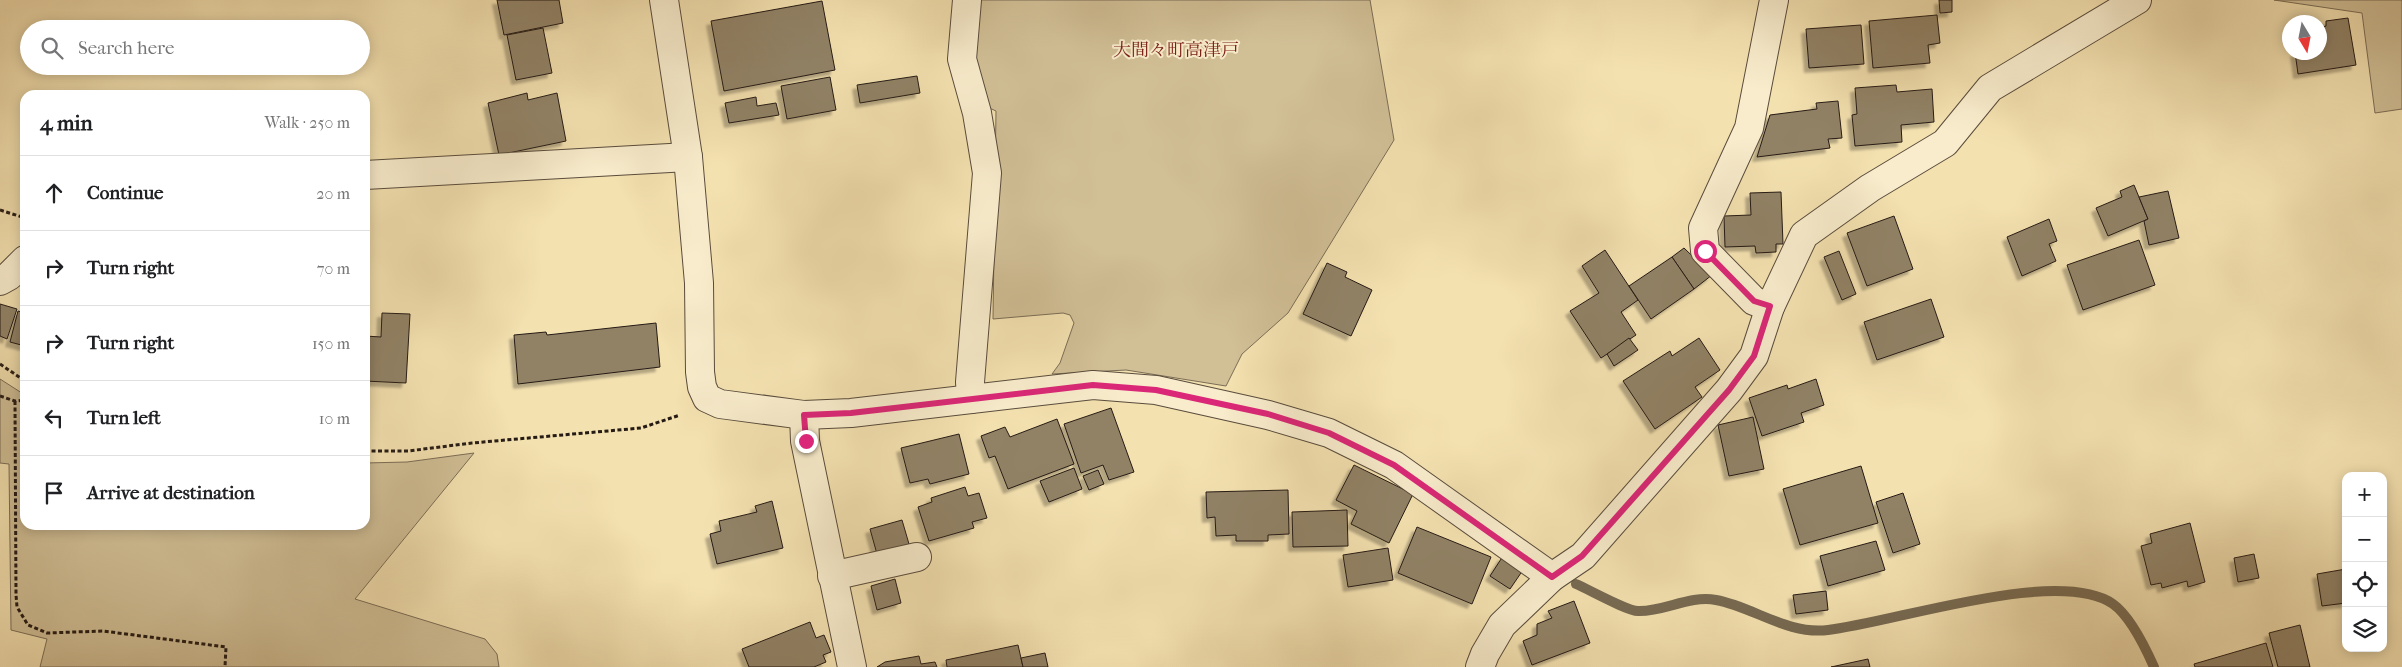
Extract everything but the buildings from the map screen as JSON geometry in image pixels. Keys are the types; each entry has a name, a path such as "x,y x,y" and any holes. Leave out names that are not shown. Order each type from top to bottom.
{"street":[{"path":"664,0 688,157 699,284 700,372 702,387 708,398 720,404 804,415 851,413 1093,385 1156,390 1268,414 1329,433 1394,465 1552,577"},
{"path":"967,0 962,59 976,112 987,173 970,382 971,398"},
{"path":"1770,306 1754,301 1705,251 1703,228 1749,128 1774,0"},
{"path":"1480,667 1485,654 1502,625 1552,577 1582,556 1729,390 1754,356 1770,306 1804,235 1870,188 1945,143 1990,88 2137,0"},
{"path":"370,175 688,157"},
{"path":"0,281 9,276 20,265"},
{"path":"804,415 806,441 852,667"},
{"path":"832,576 917,557"}],"path":[{"path":"0,210 20,216"},
{"path":"0,364 20,378"},
{"path":"0,396 15,401 20,400"},
{"path":"370,451 408,451 472,443 641,428 692,411 708,398"},
{"path":"15,401 16,595 17,607 28,625 47,633 103,631 226,646 225,667"}],"shaded area":[{"path":"980,0 1370,0 1394,140 1288,313 1242,354 1226,386 1126,370 1052,374 1060,363 1074,323 1070,315 1063,313 993,319 996,111 985,106 971,63"},
{"path":"2274,0 2402,0 2402,109 2375,113 2362,13"},
{"path":"0,379 20,392 20,530 370,530 370,463 407,462 474,453 355,599 485,639 497,654 499,667 40,667 47,639 11,630 9,464 0,463"}],"waterway":[{"path":"1576,584 1617,604 1638,611 1648,611 1696,600 1716,600 1744,608 1785,625 1813,630 1828,630 1857,625 1974,600 2016,594 2054,591 2088,594 2113,604 2119,609 2137,633 2154,667"}],"district":[{"name":"大間々町高津戸","path":"1176,50"}],"route":[{"path":"806,441 804,415 851,413 1093,385 1156,390 1268,414 1329,433 1394,465 1552,577 1582,556 1729,390 1754,356 1770,306 1754,301 1705,251"}]}
